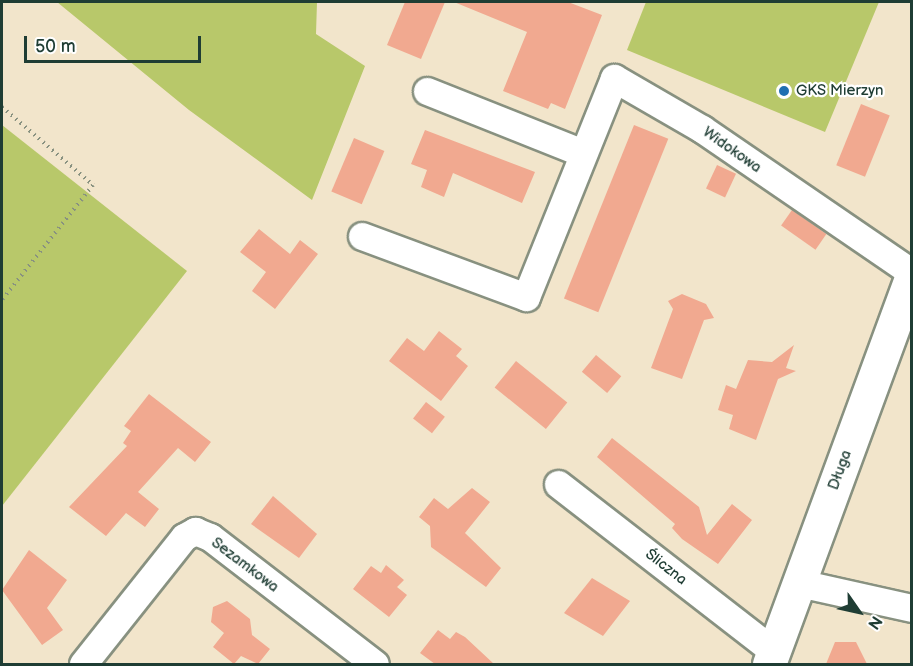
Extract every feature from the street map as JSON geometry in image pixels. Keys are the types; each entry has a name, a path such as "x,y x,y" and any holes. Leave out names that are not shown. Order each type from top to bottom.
{"street":[{"name":"Widokowa","path":"362,236 526,297 614,78 702,129 912,275"},
{"path":"427,91 583,153"},
{"name":"Długa","path":"771,658 912,275"},
{"name":"Śliczna","path":"558,484 771,658"},
{"name":"Sezamkowa","path":"83,664 184,537 195,531 210,537 375,664"},
{"path":"799,584 912,608"}],"path":[{"path":"2,107 93,185 2,300"}],"green space":[{"path":"57,2 317,2 316,34 365,66 312,200 189,110"},
{"name":"GKS Mierzyn","path":"646,2 879,2 825,132 627,50"},
{"path":"2,125 187,271 2,506"}],"building":[{"path":"405,2 445,2 421,59 387,45"},
{"path":"454,2 568,2 602,15 565,109 551,103 548,109 503,91 527,32"},
{"path":"861,104 890,116 865,177 836,165"},
{"path":"634,125 668,139 598,312 564,298"},
{"path":"425,130 535,172 522,203 453,173 444,197 421,187 427,170 411,164"},
{"path":"354,138 384,151 362,204 331,191"},
{"path":"717,165 736,174 725,197 706,189"},
{"path":"792,210 826,234 816,250 781,226"},
{"path":"259,229 290,254 300,240 318,254 275,309 252,291 266,272 240,252"},
{"path":"682,294 706,304 714,318 704,320 682,379 651,368 673,309 668,301"},
{"path":"439,331 462,349 456,356 468,366 441,401 389,361 407,338 424,351"},
{"path":"794,345 786,368 796,371 778,379 756,440 729,429 733,415 718,410 726,385 736,389 748,360 772,362"},
{"path":"596,355 621,376 607,393 582,372"},
{"path":"516,361 567,403 546,429 495,387"},
{"path":"149,394 211,442 195,462 178,448 138,492 159,509 145,527 126,513 106,536 69,507 127,446 123,443 131,431 124,426"},
{"path":"426,402 445,417 432,433 413,419"},
{"path":"612,438 699,507 707,535 732,504 752,520 718,564 682,539 672,528 675,524 597,457"},
{"path":"472,488 490,502 465,533 501,568 486,587 431,547 430,526 419,517 434,498 448,509"},
{"path":"273,496 317,534 299,558 251,524"},
{"path":"29,550 67,580 47,608 63,630 42,645 2,590"},
{"path":"386,565 404,580 397,587 407,595 389,617 353,589 371,566 381,573"},
{"path":"592,578 630,601 603,636 564,613"},
{"path":"227,601 250,619 252,635 270,649 258,664 241,656 234,664 213,647 224,633 211,622 213,607"},
{"path":"438,630 450,639 456,632 465,637 494,664 435,664 420,653"},
{"path":"835,642 856,642 867,664 826,664"}],"place":[{"name":"GKS Mierzyn","path":"784,91"}]}
